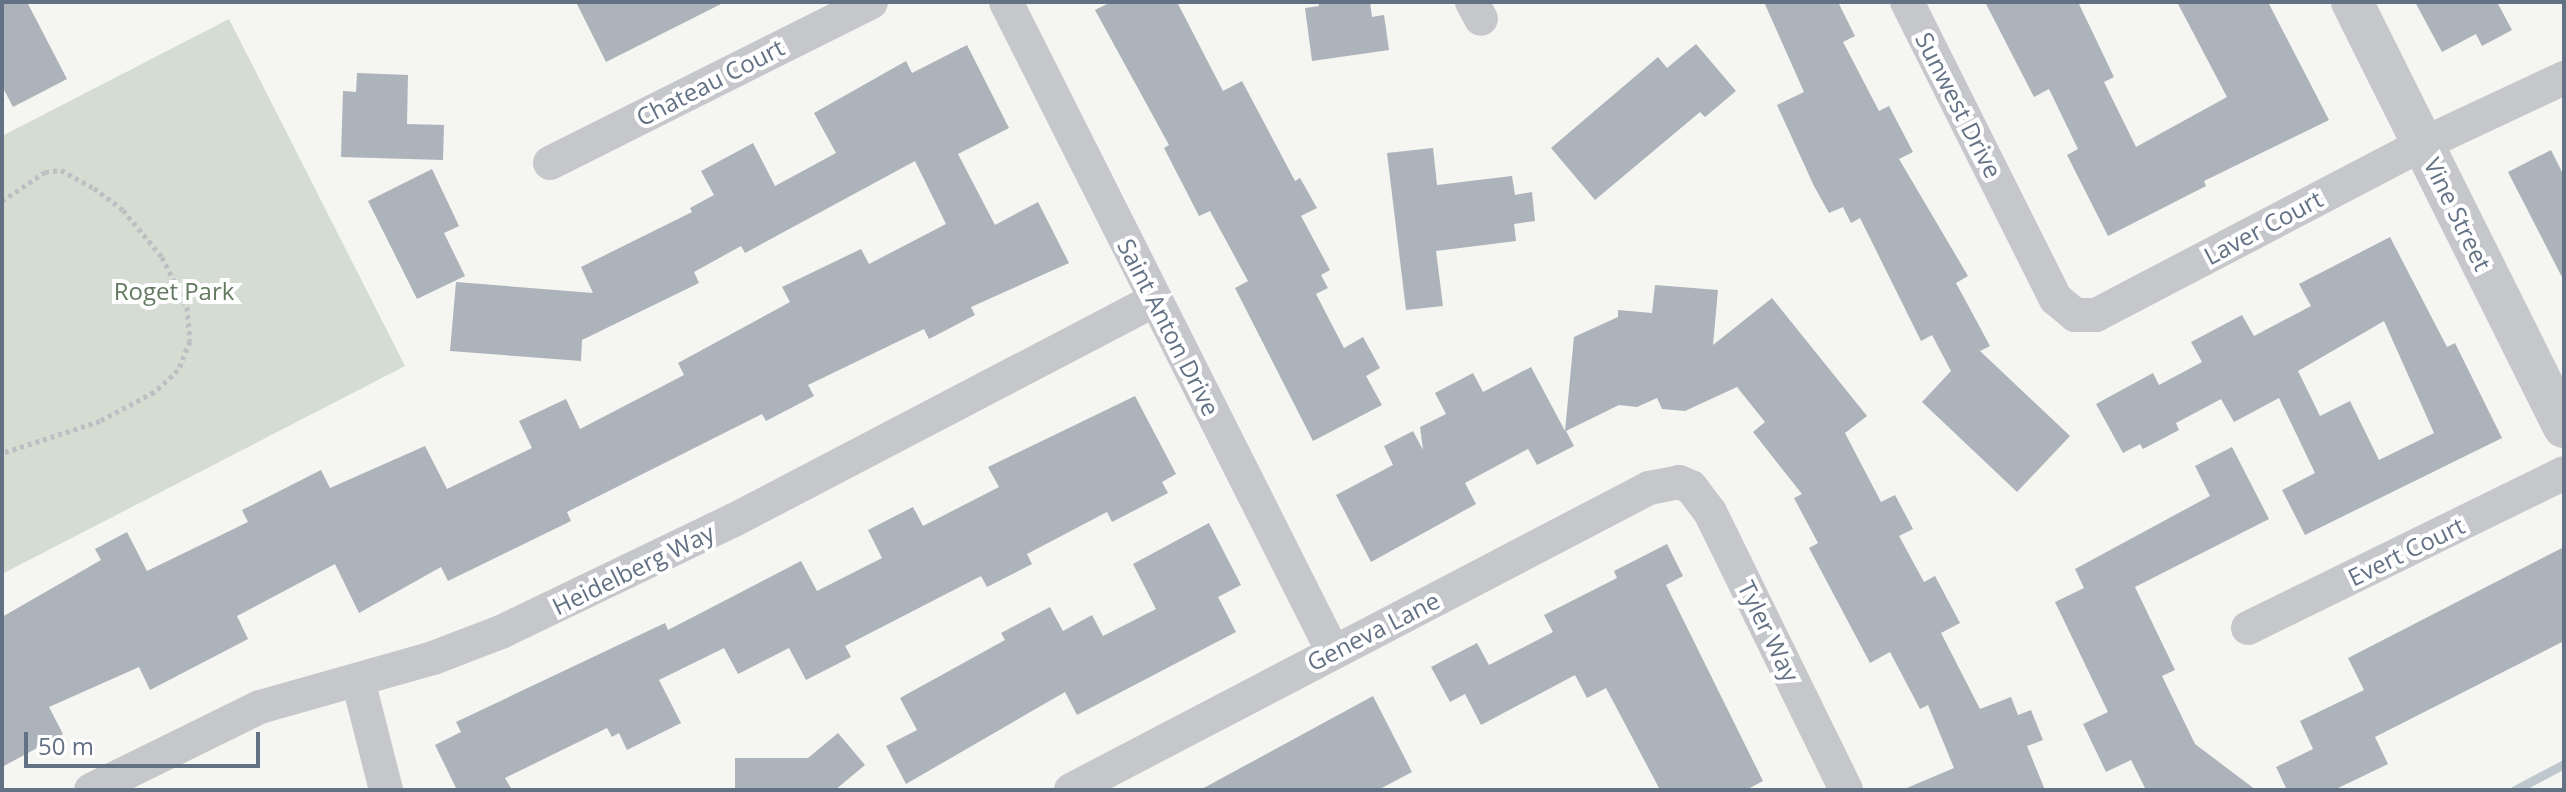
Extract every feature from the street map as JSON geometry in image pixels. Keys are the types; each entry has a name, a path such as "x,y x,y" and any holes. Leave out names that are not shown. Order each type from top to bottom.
{"street":[{"name":"Chateau Court","path":"550,163 871,2"},
{"name":"Saint Anton Drive","path":"1006,2 1333,652"},
{"name":"Sunwest Drive","path":"1907,2 2011,208"},
{"name":"Vine Street","path":"2352,2 2564,427"},
{"name":"Laver Court","path":"2011,208 2056,299 2075,315 2096,315 2423,144 2564,78"},
{"name":"Heidelberg Way","path":"91,790 260,707 433,658 534,617 734,520 1154,300"},
{"name":"Evert Court","path":"2248,628 2564,473"},
{"name":"Geneva Lane","path":"1071,790 1649,488 1679,482"},
{"name":"Tyler Way","path":"1679,482 1691,487 1710,512 1846,790"},
{"path":"358,680 386,790"}],"path":[{"path":"2,201 45,172 61,170 94,188 123,210 162,257 187,307 190,341 178,370 154,392 100,421 2,453"}],"green space":[{"name":"Roget Park","path":"229,19 405,366 2,574 2,136"}],"building":[{"path":"2,2 27,2 67,79 13,107 2,86"},
{"path":"576,2 725,2 606,62"},
{"path":"1111,2 1177,2 1223,91 1242,81 1295,181 1300,178 1317,208 1301,216 1330,270 1321,275 1328,288 1316,294 1344,348 1363,337 1380,368 1366,376 1382,405 1313,441 1235,288 1248,281 1210,211 1199,216 1164,148 1169,145 1095,10"},
{"path":"1318,2 1370,2 1372,17 1384,15 1389,50 1312,61 1305,8 1319,6"},
{"path":"1764,2 1838,2 1855,36 1843,42 1879,111 1889,106 1913,152 1899,159 1968,276 1956,283 1990,346 1980,351 2070,436 2017,492 1922,402 1951,371 1932,335 1921,341 1860,218 1851,223 1843,207 1829,213 1814,186 1777,105 1804,92"},
{"path":"1985,2 2078,2 2114,77 2104,82 2136,147 2227,97 2177,2 2268,2 2329,120 2204,181 2206,186 2108,236 2067,155 2078,149 2049,89 2034,97"},
{"path":"2415,2 2497,2 2512,30 2482,46 2476,34 2442,52"},
{"path":"1696,44 1736,91 1705,117 1700,112 1595,200 1551,148 1658,57 1667,68"},
{"path":"967,45 1009,128 958,154 995,225 1038,202 1069,263 971,307 975,315 929,339 924,329 808,385 814,396 766,421 762,414 567,512 571,521 448,581 441,567 359,613 335,564 237,616 248,639 150,690 139,667 49,707 63,734 2,767 2,617 101,560 95,549 127,532 147,571 248,522 242,510 321,470 330,488 425,446 447,489 532,448 519,421 566,399 580,429 684,375 678,363 790,302 782,287 861,249 869,264 946,224 915,161 745,253 741,246 694,272 699,283 582,340 581,361 450,351 456,282 593,293 581,267 692,212 690,208 714,195 701,171 753,143 775,186 836,153 814,113 906,61 912,73"},
{"path":"357,73 408,75 407,124 444,125 443,160 341,157 343,91 356,92"},
{"path":"1433,148 1437,185 1512,176 1515,195 1532,192 1535,221 1514,224 1516,241 1436,251 1443,306 1406,310 1387,153"},
{"path":"2551,150 2564,176 2564,281 2508,172"},
{"path":"432,169 459,226 444,233 465,276 417,299 368,201"},
{"path":"2390,237 2447,347 2455,343 2502,438 2305,535 2282,490 2315,473 2279,398 2234,422 2221,399 2176,423 2179,430 2143,449 2140,444 2123,453 2096,404 2153,373 2159,385 2202,362 2191,342 2242,315 2254,336 2311,306 2299,284","holes":["2384,321 2434,433 2379,460 2350,401 2320,416 2298,371"]},
{"path":"1655,285 1718,290 1713,345 1772,298 1867,416 1845,433 1881,502 1895,495 1913,529 1899,536 1924,582 1935,576 1960,623 1941,633 1980,709 2011,697 2018,715 2031,710 2043,740 2027,746 2045,790 1902,790 1954,768 1928,705 1920,709 1890,652 1870,663 1809,548 1818,543 1794,498 1802,494 1753,432 1765,422 1737,387 1685,411 1662,409 1657,398 1637,407 1619,405 1566,431 1574,446 1537,465 1528,449 1465,483 1476,504 1371,562 1336,495 1393,465 1384,446 1413,431 1423,450 1420,427 1446,414 1435,393 1473,373 1483,392 1531,367 1565,431 1574,337 1618,317 1618,310 1652,313"},
{"path":"1135,396 1176,474 1162,482 1168,493 1112,522 1107,512 1027,554 1032,564 987,587 981,576 845,646 851,657 806,680 789,648 738,674 724,648 659,680 681,723 627,750 619,733 612,737 607,728 505,778 512,790 457,790 435,745 461,732 456,722 665,623 668,630 801,561 817,591 882,558 868,530 913,507 923,526 999,487 988,467"},
{"path":"2232,447 2269,519 2135,587 2175,670 2162,676 2195,744 2256,790 2146,790 2131,760 2106,772 2083,724 2108,712 2055,602 2084,588 2075,569 2210,496 2195,466"},
{"path":"1209,523 1241,585 1218,597 1236,632 1077,715 1065,692 906,784 886,746 917,730 900,698 1005,640 1001,633 1050,607 1063,631 1092,615 1103,636 1156,609 1133,564"},
{"path":"1667,544 1683,576 1666,585 1763,781 1746,790 1660,790 1606,688 1587,698 1575,675 1481,725 1465,694 1450,702 1431,667 1477,643 1489,665 1553,632 1544,615 1617,578 1614,571"},
{"path":"2564,547 2564,641 2375,737 2388,764 2334,790 2287,790 2276,767 2313,749 2300,721 2364,690 2348,658"},
{"path":"1373,696 1412,772 1378,790 1200,790"},
{"path":"838,733 865,765 835,790 735,790 735,758 808,758"}],"waterway":[{"path":"2515,790 2564,764"}]}
